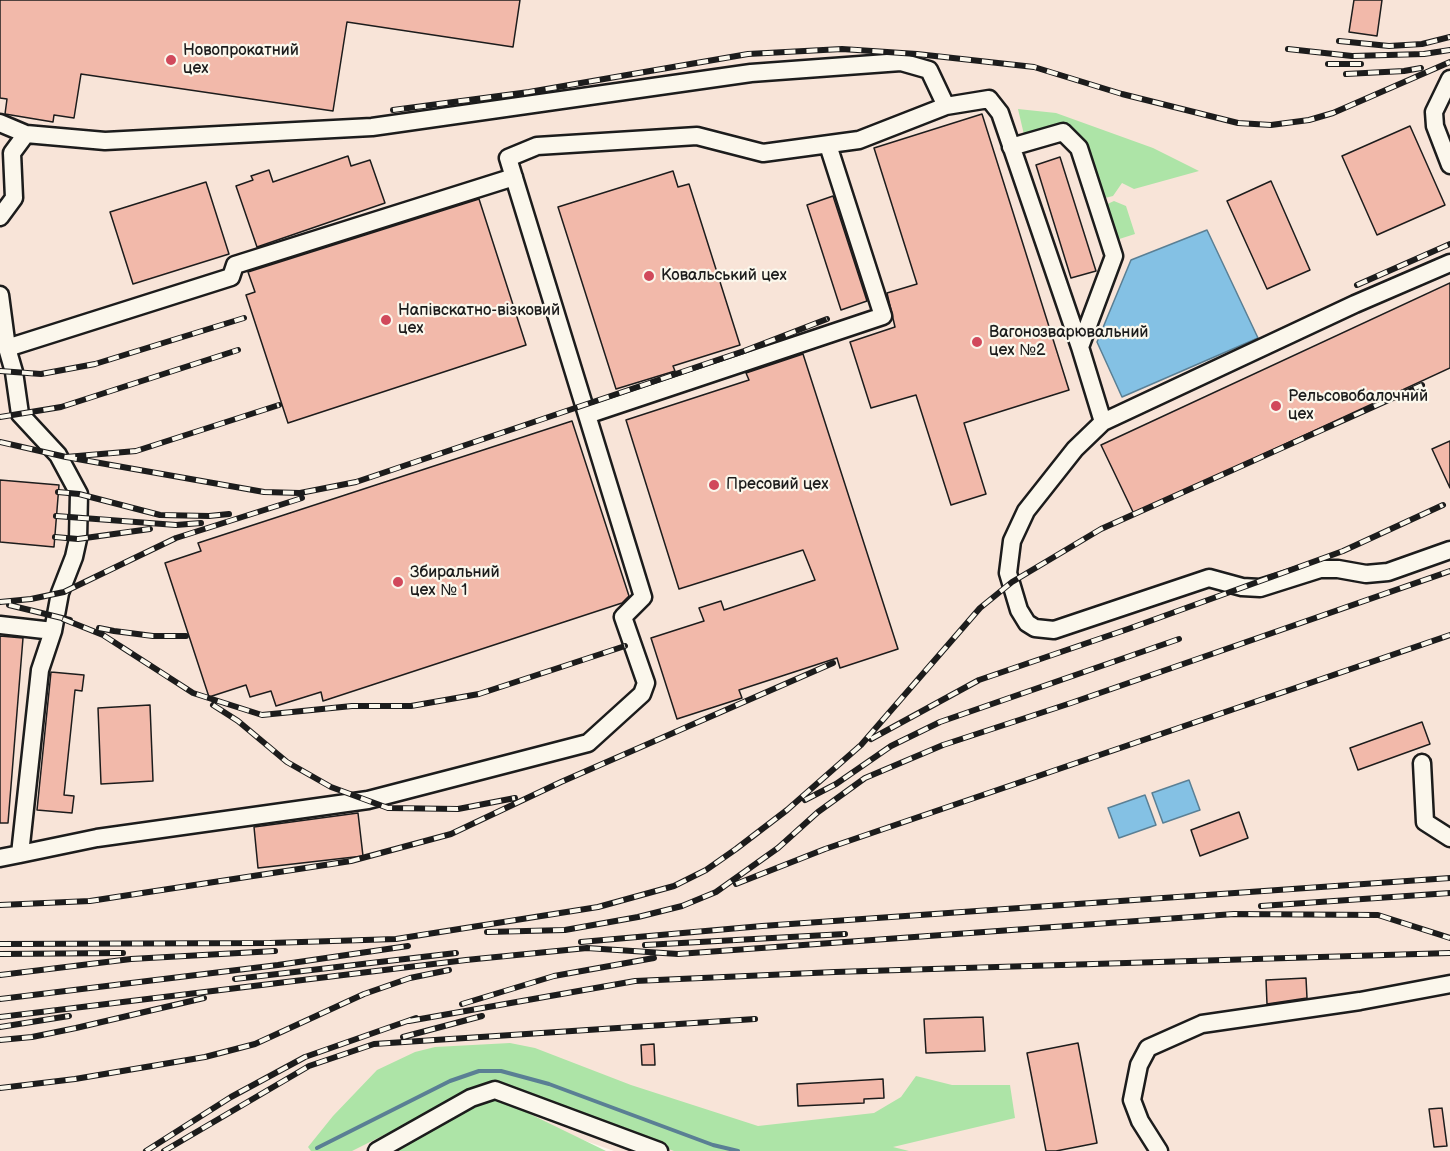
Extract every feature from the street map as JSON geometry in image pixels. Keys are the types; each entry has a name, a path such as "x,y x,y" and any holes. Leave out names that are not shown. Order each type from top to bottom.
{"lane":[{"path":"0,123 26,134 105,141 372,127 751,73 902,62 929,70 946,106"},
{"path":"1450,79 1434,112 1435,126 1450,165"},
{"path":"0,858 97,838 368,800 588,743 642,694 646,683 623,617 643,597 508,158 537,146 697,136 763,153 859,140 946,106 989,99 1000,113 1103,422"},
{"path":"1011,147 1063,132 1079,148 1114,256 1080,348"},
{"path":"0,217 14,198 12,153 26,134"},
{"path":"587,415 883,316 828,145"},
{"path":"7,348 231,276 235,265 514,177"},
{"path":"1450,263 1355,304 1103,422 1075,449 1026,511 1012,541 1008,573 1018,610 1027,623 1035,628 1054,630 1209,578 1242,587 1260,588 1320,569 1338,569 1366,574 1388,572 1450,550"},
{"path":"0,294 7,348 14,372 20,414 58,456 79,494 78,539 74,557 60,593 53,632 40,670 20,854"},
{"path":"0,625 53,632"},
{"path":"1422,763 1425,822 1450,838"},
{"path":"1159,1151 1140,1121 1132,1100 1139,1065 1148,1048 1202,1024 1360,1001 1450,984"},
{"path":"377,1151 471,1098 495,1090 659,1151"}],"shaded area":[{"path":"0,0 1450,0 1450,1151 614,1151 499,1110 410,1151 0,1151"}],"green space":[{"path":"1018,109 1056,113 1153,148 1199,171 1134,189 1122,183 1113,196 1101,199 1063,127 1025,139"},
{"path":"1114,201 1126,206 1135,234 1113,241 1103,206"},
{"path":"510,1043 535,1048 631,1085 758,1126 874,1113 901,1097 916,1076 952,1085 1010,1085 1015,1118 893,1147 909,1151 674,1151 500,1085 484,1085 352,1151 311,1151 308,1147 333,1116 377,1070 415,1052 435,1047"},
{"path":"491,1095 606,1151 385,1151"}],"water":[{"path":"1207,230 1258,338 1122,397 1097,342 1131,260"},
{"path":"1189,780 1200,810 1163,823 1152,793"},
{"path":"1145,795 1156,825 1119,838 1108,808"}],"building":[{"name":"Новопрокатний цех","path":"0,0 520,0 513,47 347,22 333,111 81,74 74,118 54,115 53,122 5,114 7,99 0,98"},
{"path":"1354,0 1382,0 1377,36 1349,32"},
{"name":"Вагонозварювальний цех №2","path":"982,114 1069,390 964,423 986,494 951,505 916,395 871,408 850,342 895,327 887,293 917,284 874,148"},
{"path":"1410,126 1445,205 1377,235 1342,156"},
{"path":"348,156 351,166 370,160 385,203 257,247 236,186 253,180 251,176 269,170 273,182"},
{"path":"1060,157 1096,271 1071,278 1036,165"},
{"name":"Ковальський цех","path":"673,171 678,187 689,184 740,345 673,366 675,371 616,389 558,207"},
{"path":"1271,181 1310,270 1267,289 1227,201"},
{"path":"206,182 229,254 133,284 110,212"},
{"path":"833,196 867,301 841,310 807,205"},
{"name":"Напівскатно-візковий цех","path":"479,199 526,345 288,423 246,295 255,292 248,272"},
{"name":"Рельсовобалочний цех","path":"1450,283 1450,368 1134,514 1101,445"},
{"path":"803,354 898,649 840,668 837,658 739,690 742,698 677,719 651,638 704,621 699,608 721,601 724,610 815,580 803,550 679,589 626,420 749,380 746,373"},
{"name":"Збиральний цех № 1","path":"572,421 629,596 622,603 323,701 321,692 276,706 271,691 250,697 246,685 209,697 165,563 201,551 198,543"},
{"name":"Рельсовобалочний цех","path":"1450,441 1450,488 1432,449"},
{"path":"0,480 59,485 54,547 0,542"},
{"path":"0,636 23,638 8,823 0,823"},
{"path":"51,672 84,675 82,691 75,690 64,795 74,796 72,813 37,810"},
{"path":"150,705 153,781 101,784 98,708"},
{"path":"1422,722 1430,744 1358,770 1350,748"},
{"path":"1239,812 1248,838 1200,856 1191,830"},
{"path":"358,813 363,856 258,868 254,827"},
{"path":"1306,978 1307,998 1267,1004 1266,980"},
{"path":"983,1017 985,1051 926,1053 924,1019"},
{"path":"1078,1043 1097,1143 1046,1151 1027,1053"},
{"path":"654,1044 655,1065 642,1065 641,1045"},
{"path":"883,1079 884,1098 864,1099 864,1103 798,1106 797,1084"},
{"path":"1442,1108 1447,1146 1434,1147 1429,1109"}],"waterway":[{"path":"317,1148 450,1081 479,1071 501,1071 549,1084 713,1145 738,1151"}],"railway":[{"path":"1339,41 1389,46 1422,44 1450,37"},
{"path":"393,110 529,92 748,54 842,49 917,54 1034,67 1122,94 1238,123 1271,125 1309,120 1333,113 1450,62"},
{"path":"1288,49 1352,56 1424,54 1450,50"},
{"path":"1328,64 1361,64"},
{"path":"1346,74 1421,68"},
{"path":"1357,285 1450,244"},
{"path":"0,371 41,374 95,364 244,318"},
{"path":"66,457 264,492 300,493 356,482 744,351 827,319"},
{"path":"0,417 61,407 238,350"},
{"path":"0,944 270,943 396,939 598,907 674,886 706,870 736,849 787,810 861,745 980,608 1012,582 1101,529 1422,385"},
{"path":"0,442 66,457 136,451 279,405"},
{"path":"58,492 79,494 160,515 229,514"},
{"path":"0,602 31,599 64,592 176,538 302,498"},
{"path":"871,739 979,680 1343,551 1443,505"},
{"path":"56,516 176,525 201,523"},
{"path":"55,537 78,539 150,529"},
{"path":"487,932 565,930 638,917 682,906 716,892 778,848 818,812 865,778 943,745 1071,703 1450,571"},
{"path":"9,605 70,620"},
{"path":"63,619 103,635 193,693 262,715 352,706 411,706 479,694 625,646"},
{"path":"99,628 153,636 186,636"},
{"path":"736,884 825,849 1450,635"},
{"path":"805,800 836,784 891,746 940,722 1179,639"},
{"path":"0,905 90,901 351,861 451,834 561,782 833,663"},
{"path":"213,705 238,721 287,762 331,787 388,808 458,809 515,798"},
{"path":"581,942 762,926 1450,878"},
{"path":"1261,906 1450,893"},
{"path":"0,1017 466,960 587,948 678,954 1234,914 1378,915 1450,938"},
{"path":"645,945 845,934"},
{"path":"0,999 278,965 408,946"},
{"path":"0,975 131,959 275,951"},
{"path":"0,954 123,953"},
{"path":"235,979 456,953"},
{"path":"409,1021 635,981 835,972 1450,953"},
{"path":"462,1004 554,976 654,958"},
{"path":"0,1088 75,1079 205,1057 255,1044 364,994 410,978 449,970"},
{"path":"0,1040 32,1037 76,1028 204,998"},
{"path":"0,1027 69,1016"},
{"path":"403,1037 482,1016"},
{"path":"146,1151 231,1097 305,1057 416,1018"},
{"path":"164,1151 309,1066 374,1044 755,1019"}],"place":[{"name":"Новопрокатний цех","path":"171,60"},
{"name":"Ковальський цех","path":"649,276"},
{"name":"Напівскатно-візковий цех","path":"386,320"},
{"name":"Вагонозварювальний цех №2","path":"977,342"},
{"name":"Рельсовобалочний цех","path":"1276,406"},
{"name":"Пресовий цех","path":"714,485"},
{"name":"Збиральний цех № 1","path":"398,582"}]}
